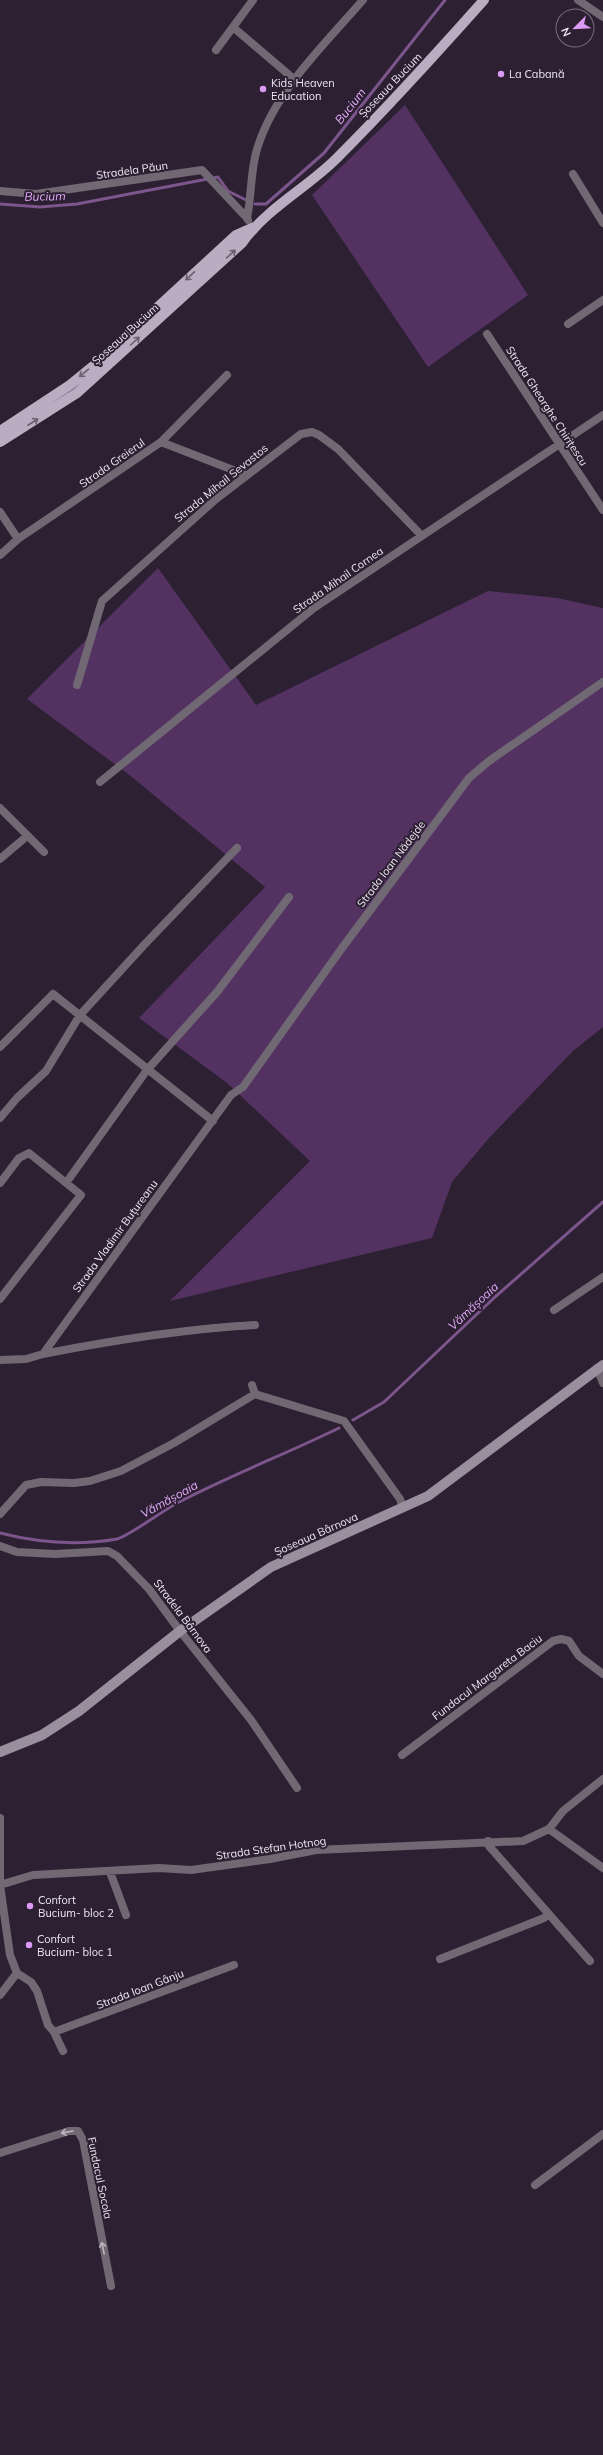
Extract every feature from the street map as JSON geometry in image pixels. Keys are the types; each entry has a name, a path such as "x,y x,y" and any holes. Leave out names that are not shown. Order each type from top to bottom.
{"main road":[{"name":"Șoseaua Bucium","path":"0,442 77,393 242,243 254,227 336,159 423,69 484,0"},
{"name":"Șoseaua Bucium","path":"0,431 70,385 97,363 236,235 254,227"},
{"name":"Șoseaua Bârnova","path":"0,1752 42,1735 79,1711 180,1631 284,1560 428,1496 600,1366"}],"street":[{"path":"216,50 234,28 253,0"},
{"path":"247,218 258,146 271,114 295,80 363,0"},
{"path":"578,0 603,17"},
{"path":"234,28 295,80"},
{"name":"Stradela Păun","path":"0,191 36,194 202,170 254,227"},
{"path":"572,174 603,223"},
{"path":"568,324 603,300"},
{"name":"Strada Gheorghe Chirițescu","path":"487,334 558,445 603,510"},
{"name":"Strada Greierul","path":"0,556 18,539 161,442 227,375"},
{"name":"Strada Mihail Cornea","path":"100,782 314,608 603,415"},
{"name":"Strada Mihail Sevastos","path":"77,684 102,600 246,475 301,434 312,432 338,449 421,536"},
{"path":"161,442 246,475"},
{"path":"0,512 18,539"},
{"name":"Strada Ioan Nădejde","path":"231,1095 243,1087 342,948 469,778 495,756 603,682"},
{"path":"0,808 44,852"},
{"path":"0,859 27,836"},
{"path":"0,1118 17,1098 46,1071 80,1015 144,945 237,848"},
{"path":"66,1183 147,1070 217,992 289,897"},
{"path":"0,1047 53,994 213,1121"},
{"name":"Strada Vladimir Buțureanu","path":"43,1354 231,1095"},
{"path":"0,1183 19,1158 29,1153 81,1195 0,1299"},
{"path":"554,1310 603,1277"},
{"path":"0,1360 26,1359 43,1354 196,1328 255,1325"},
{"path":"600,1366 603,1383"},
{"path":"252,1385 255,1394"},
{"path":"0,1514 26,1485 41,1482 74,1483 90,1481 122,1471 174,1443 255,1394 344,1421 400,1499 403,1508"},
{"name":"Stradela Bârnova","path":"0,1546 17,1552 55,1554 108,1551 117,1556 131,1568 251,1720 297,1788"},
{"name":"Fundacul Margareta Baciu","path":"402,1755 553,1641 561,1639 569,1641 579,1656 603,1674"},
{"path":"603,1779 563,1812 550,1829 603,1868"},
{"path":"0,1818 0,1885 10,1955 17,1973 31,1982 38,1990 48,2025 54,2032 63,2051"},
{"name":"Strada Stefan Hotnog","path":"0,1885 33,1876 159,1868 191,1870 256,1862 316,1850 488,1841 523,1841 550,1829"},
{"path":"488,1841 488,1846 590,1961"},
{"path":"110,1872 126,1915"},
{"path":"440,1959 544,1918 548,1913"},
{"name":"Strada Ioan Gânju","path":"54,2032 234,1965"},
{"path":"0,1995 17,1973"},
{"name":"Fundacul Socola","path":"0,2153 69,2131 78,2132 83,2140 111,2286"},
{"path":"535,2185 603,2134"}],"shaded area":[{"path":"405,105 528,295 428,367 312,195"},
{"path":"158,568 256,705 488,591 557,598 603,608 603,1027 573,1051 489,1138 452,1182 432,1238 170,1301 310,1161 227,1083 139,1018 265,887 132,777 27,699"}],"waterway":[{"name":"Bucium","path":"255,204 266,204 324,153 445,0"},
{"name":"Bucium","path":"0,204 40,207 77,204 218,177 228,191 246,200"},
{"name":"Vămășoaia","path":"353,1420 384,1402 495,1297 603,1202"},
{"name":"Vămășoaia","path":"0,1533 29,1539 73,1543 117,1539 130,1533 173,1505 339,1428"}],"place":[{"name":"La Cabană","path":"501,74"},
{"name":"Kids Heaven Education","path":"263,89"},
{"name":"Confort Bucium- bloc 2","path":"30,1906"},
{"name":"Confort Bucium- bloc 1","path":"29,1945"}]}
